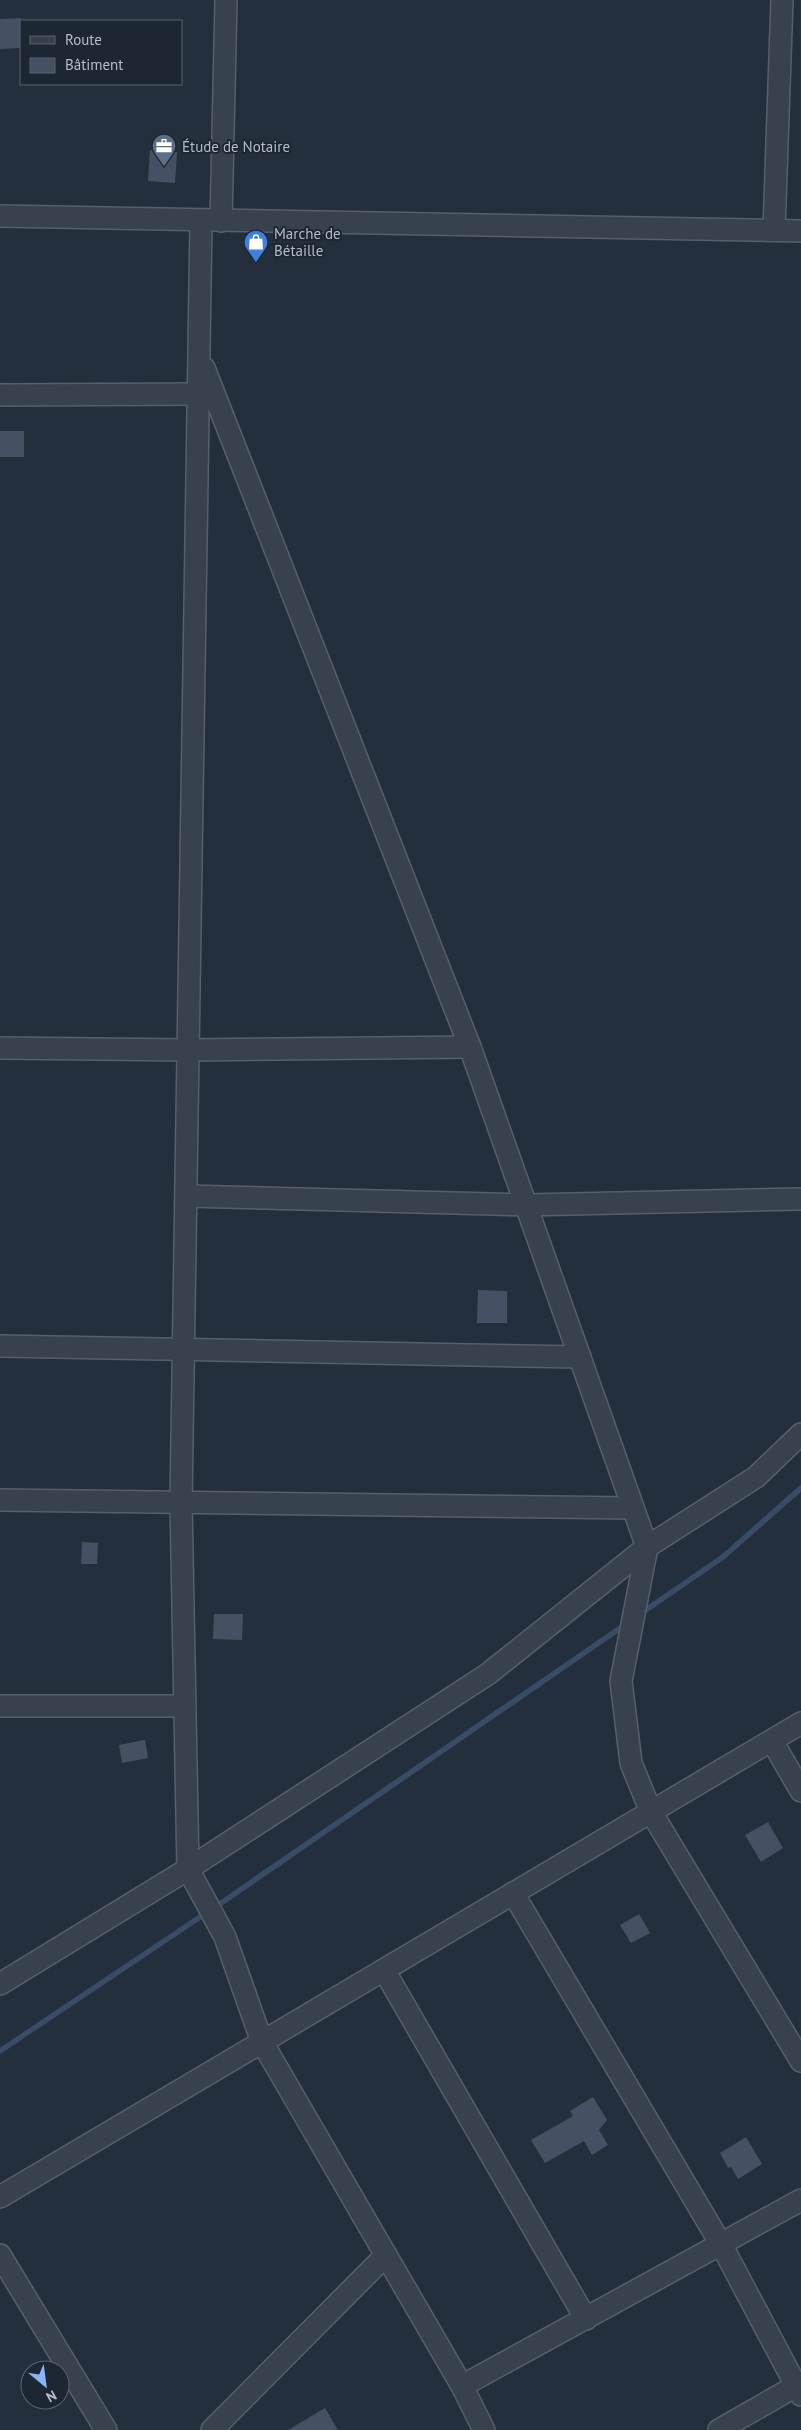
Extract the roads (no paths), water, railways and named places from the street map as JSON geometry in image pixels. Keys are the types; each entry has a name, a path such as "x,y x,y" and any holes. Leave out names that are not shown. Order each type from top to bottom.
{"street":[{"path":"226,0 211,221 199,355 200,394 181,1502 188,1869 225,1937 262,2042 462,2386 484,2430"},
{"path":"774,230 782,0"},
{"path":"0,216 801,231"},
{"path":"199,355 470,1047 647,1547 621,1681 630,1763 651,1812 801,2061"},
{"path":"0,395 200,394"},
{"path":"0,1048 189,1050 470,1047"},
{"path":"186,1196 526,1205 801,1199"},
{"path":"0,1346 580,1357"},
{"path":"0,1984 188,1869 488,1674 647,1547 756,1477 801,1434"},
{"path":"0,1500 633,1508"},
{"path":"0,1706 185,1706"},
{"path":"0,2197 801,1724"},
{"path":"772,1741 801,1790"},
{"path":"513,1893 722,2246 798,2390 719,2430"},
{"path":"384,1970 586,2319"},
{"path":"462,2386 722,2246 801,2200"},
{"path":"0,2255 106,2430"},
{"path":"212,2430 386,2255"}],"waterway":[{"path":"640,1614 723,1557 801,1488"},
{"path":"214,1908 626,1624"},
{"path":"0,2051 206,1913"}],"place":[{"name":"Étude de Notaire","path":"164,167"},
{"name":"Marche de Bétaille","path":"256,263"}]}
